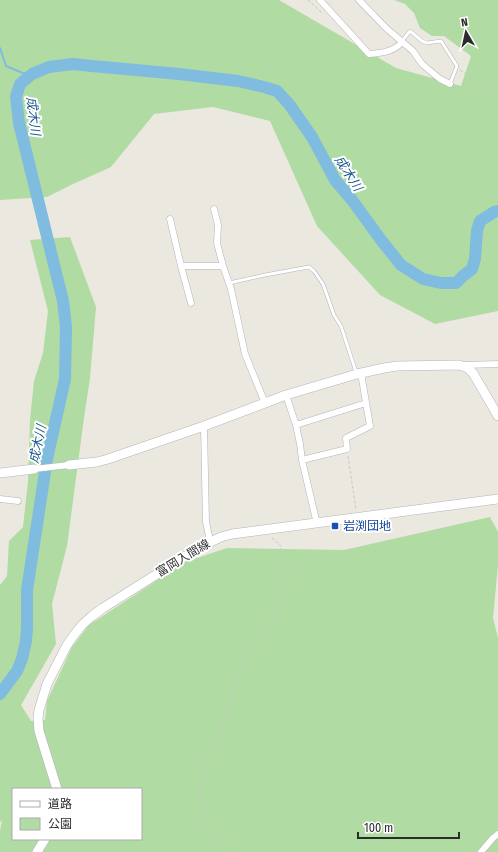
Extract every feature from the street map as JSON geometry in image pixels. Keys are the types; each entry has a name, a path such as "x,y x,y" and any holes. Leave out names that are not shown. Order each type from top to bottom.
{"main road":[{"path":"69,465 97,462 108,459 204,426 286,395 359,373 397,366 459,365 468,368 473,373 498,416"},
{"path":"0,473 34,469"},
{"name":"富岡入間線","path":"57,788 39,731 38,719 39,710 47,684 67,645 82,625 92,616 185,555 210,541 232,534 498,499"},
{"path":"37,852 44,840"}],"street":[{"path":"320,0 369,54 382,53 398,47 402,42"},
{"path":"359,0 386,28 414,51 422,64 440,79 450,84"},
{"path":"214,209 218,225 217,243 229,283 245,354 265,403"},
{"path":"170,220 191,303"},
{"path":"181,266 223,266"},
{"path":"459,365 498,364"},
{"path":"302,460 347,449 346,438 370,426 359,373"},
{"path":"286,395 296,425 302,460 317,524"},
{"path":"296,425 366,403"},
{"path":"204,426 206,522 210,541"},
{"path":"34,469 69,465"},
{"path":"0,499 18,501"},
{"path":"481,852 498,834"}],"lane":[{"path":"402,42 410,31 422,41 427,43 441,41 457,66 450,84"},
{"path":"229,283 309,267 314,271 323,284 334,315 341,326 359,373"}],"path":[{"path":"456,67 472,78 480,87 492,92 498,92"},
{"path":"347,449 358,518"},
{"path":"229,852 220,838 206,823 200,788 207,762 228,712 237,683 252,650 269,629 276,607 280,586 290,579 294,572 275,560 282,547 270,537 267,530"}],"green space":[{"path":"0,0 279,0 396,68 461,86 471,56 444,36 432,36 420,28 414,13 405,4 394,0 498,0 498,311 435,324 380,295 317,226 270,121 213,107 154,114 111,167 47,197 0,200"},
{"path":"70,237 96,307 90,378 67,546 52,604 56,644 21,705 31,721 45,720 47,701 72,647 89,625 185,562 227,548 344,550 490,517 498,532 498,565 493,618 498,638 498,852 0,852 0,831 2,820 0,822 0,585 7,576 9,541 23,527 28,481 30,420 34,381 43,353 48,311 30,240"}],"waterway":[{"path":"0,48 6,66 30,76"},
{"name":"成木川","path":"0,694 17,671 22,659 26,641 27,590 47,459 65,379 66,327 63,301 19,123 16,97 20,84 32,74 49,67 73,64 238,81 277,91 289,104 312,137 335,180 352,200 381,240 401,265 423,279 441,283 456,283 472,269 475,259 477,231 480,221 498,211"}],"place":[{"name":"岩渕団地","path":"335,526"}]}
